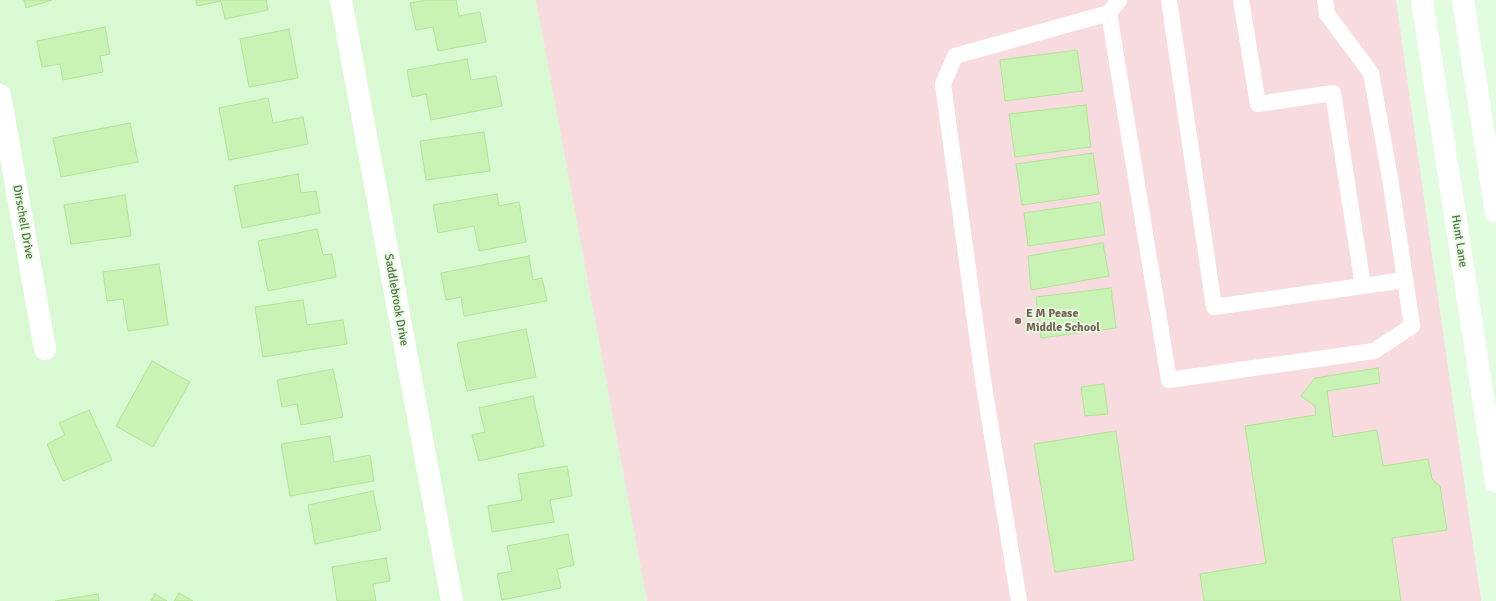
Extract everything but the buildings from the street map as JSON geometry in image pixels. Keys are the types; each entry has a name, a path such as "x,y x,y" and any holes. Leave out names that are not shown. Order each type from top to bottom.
{"street":[{"name":"Saddlebrook Drive","path":"341,0 452,601"},
{"name":"Hunt Lane","path":"1422,0 1496,482"},
{"path":"1464,0 1496,212"},
{"name":"Dirschell Drive","path":"0,95 45,350"}],"lane":[{"path":"1019,601 983,380 943,84 955,56 1109,13 1119,0"},
{"path":"1169,0 1214,307 1405,280"},
{"path":"1241,0 1258,104 1333,93 1363,286"},
{"path":"1109,13 1169,380 1374,351 1412,326 1390,178 1371,73 1327,14 1325,0"}],"shaded area":[{"path":"0,0 536,0 647,601 0,601"},
{"name":"E M Pease Middle School","path":"536,0 1396,0 1481,601 647,601"}],"place":[{"name":"E M Pease Middle School","path":"1018,321"}]}
